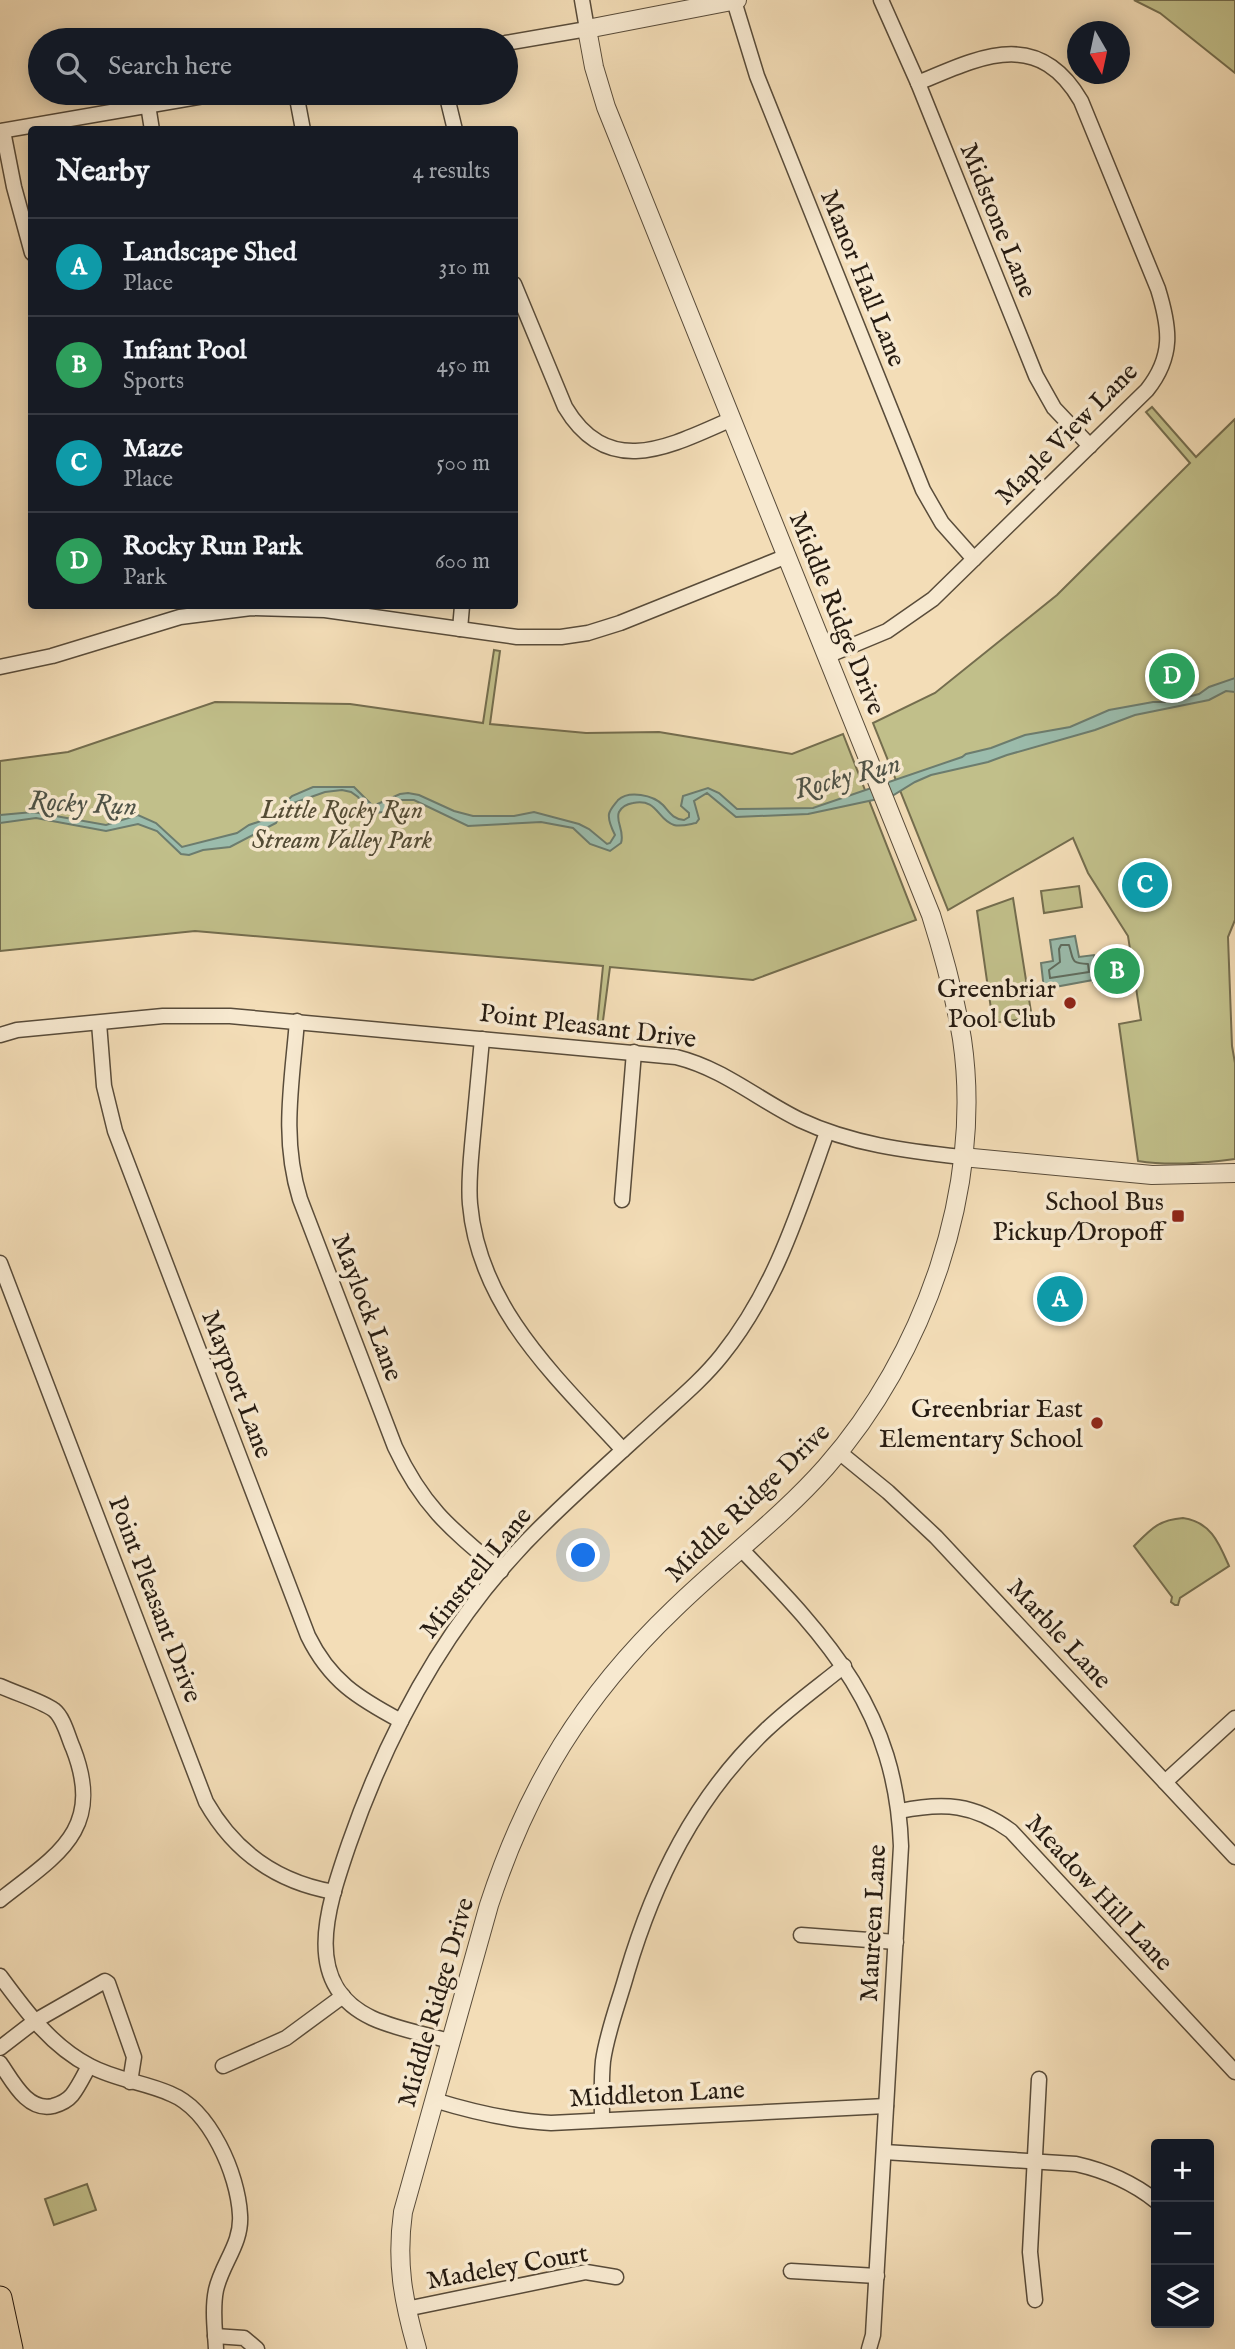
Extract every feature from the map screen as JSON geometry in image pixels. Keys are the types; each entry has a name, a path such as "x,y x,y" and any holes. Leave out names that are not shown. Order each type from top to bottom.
{"highway":[{"path":"0,2298 10,2349"}],"street":[{"name":"Middle Ridge Drive","path":"418,2349 406,2309 399,2257 402,2223 450,2041 502,1867 526,1809 554,1756 589,1703 628,1655 810,1484 839,1452 883,1391 922,1316 937,1277 948,1235 965,1126 964,1066 955,1003 931,915 606,107 594,67 582,0"},
{"name":"Midstone Lane","path":"881,0 918,83 1036,376 1054,408 1090,446"},
{"path":"518,41 736,1"},
{"name":"Manor Hall Lane","path":"736,1 757,76 923,490 942,523 974,559"},
{"name":"Maple View Lane","path":"827,656 853,647 905,620 933,598 1152,384 1164,359 1168,335 1158,289 1081,101 1070,84 1057,71 1041,61 1023,55 1004,54 981,57 918,83"},
{"path":"29,126 148,105 151,126"},
{"path":"298,105 302,126"},
{"path":"449,105 454,126"},
{"path":"28,126 1,131 28,238"},
{"path":"518,294 565,407 575,423 596,440 613,448 646,451 668,446 732,419"},
{"path":"316,609 532,638 561,638 620,623 787,556"},
{"path":"0,667 52,656 180,617 243,609"},
{"path":"460,629 462,609"},
{"name":"Point Pleasant Drive","path":"0,1035 17,1030 199,1015 297,1021 634,1052 676,1057 707,1066 784,1112 827,1132 886,1147 1152,1175 1235,1173"},
{"name":"Maylock Lane","path":"297,1021 288,1129 291,1165 300,1199 407,1474 440,1519 500,1571"},
{"name":"Mayport Lane","path":"99,1023 104,1086 115,1131 308,1636 322,1662 341,1684 362,1700 401,1721"},
{"path":"482,1039 470,1195 473,1224 482,1256 503,1308 518,1332 623,1450"},
{"path":"622,1200 634,1052"},
{"name":"Minstrell Lane","path":"450,2041 376,2020 363,2013 342,1996 329,1971 325,1954 325,1931 334,1892 363,1805 401,1721 449,1640 500,1571 548,1520 703,1378 750,1318 779,1262 827,1132"},
{"name":"Point Pleasant Drive","path":"0,1263 206,1802 228,1835 256,1861 298,1884 334,1892"},
{"name":"Marble Lane","path":"839,1452 888,1492 936,1537 1235,1857"},
{"name":"Maureen Lane","path":"741,1549 826,1643 859,1690 880,1732 892,1770 900,1811 901,1846 887,2106 873,2335 869,2349"},
{"path":"602,2120 601,2082 607,2042 646,1913 674,1851 708,1797 744,1752 783,1714 844,1666"},
{"path":"0,1686 55,1710 75,1753 83,1793 81,1814 71,1839 59,1853 0,1900"},
{"path":"1165,1782 1235,1718"},
{"name":"Meadow Hill Lane","path":"900,1811 924,1806 953,1806 985,1814 1011,1831 1235,2072"},
{"path":"801,1935 896,1942"},
{"path":"0,1976 34,2021 68,2052 89,2066 171,2094 192,2107 216,2140 230,2172 239,2203 240,2225 238,2238 216,2290 216,2343 244,2338 257,2349"},
{"path":"0,2048 34,2021 105,1981 134,2057 130,2082"},
{"path":"223,2066 286,2038 342,1996"},
{"path":"0,2063 24,2097 34,2104 47,2107 61,2104 71,2096 89,2066"},
{"path":"1035,2300 1030,2252 1039,2079"},
{"name":"Middleton Lane","path":"434,2100 491,2117 518,2122 551,2123 887,2106"},
{"path":"884,2152 1076,2164 1096,2168 1124,2180 1151,2198"},
{"path":"791,2271 877,2276"},
{"name":"Madeley Court","path":"406,2309 586,2272 616,2277"}],"green space":[{"path":"1134,0 1235,0 1235,73 1160,13"},
{"path":"1152,407 1196,457 1235,419 1235,920 1228,937 1235,1063 1235,1159 1187,1163 1138,1161 1119,1024 1141,1020 1128,936 1088,873 1073,838 948,910 873,723 935,693 1057,595 1190,463 1146,412"},
{"name":"Little Rocky Run Stream Valley Park","path":"494,650 500,651 490,724 586,733 659,732 792,754 843,734 916,920 753,980 610,967 601,1036 596,1036 603,966 195,931 0,951 0,761 68,752 215,702 350,704 483,723"},
{"path":"1079,886 1082,907 1044,913 1041,891"},
{"path":"1013,898 1032,1018 993,1023 977,911"},
{"path":"1183,1518 1201,1524 1213,1535 1229,1566 1180,1598 1178,1605 1175,1605 1171,1602 1172,1597 1134,1546 1156,1526"},
{"path":"87,2184 96,2210 54,2225 45,2199"}],"water":[{"name":"Rocky Run","path":"1235,678 1235,692 1226,691 1209,700 1135,715 1095,730 988,762 931,775 892,796 808,814 736,817 707,793 694,801 699,819 696,823 677,826 664,819 648,804 629,804 622,808 618,815 621,843 610,851 590,844 573,828 541,822 468,826 414,800 400,800 383,812 375,813 365,808 351,792 342,790 325,792 291,804 281,812 276,823 230,847 203,850 189,855 181,854 157,831 138,824 106,831 36,818 0,823 0,815 33,812 106,825 138,815 156,823 182,847 237,833 249,825 270,818 292,796 313,787 354,787 373,806 408,793 473,816 514,816 534,812 579,824 607,844 615,835 610,822 610,812 618,800 628,795 653,799 674,817 684,820 689,817 689,813 681,806 683,796 708,788 719,793 737,809 813,808 1025,735 1070,727 1109,710 1168,702 1199,694 1209,687"},
{"path":"1075,936 1079,957 1094,955 1098,981 1044,989 1041,963 1053,961 1050,940"},
{"path":"1123,962 1125,977 1110,979 1108,964"}],"place":[{"name":"Rocky Run Park","path":"1172,676"},
{"name":"Maze","path":"1145,885"},
{"name":"Infant Pool","path":"1117,971"},
{"name":"Greenbriar Pool Club","path":"1070,1003"},
{"name":"School Bus Pickup/Dropoff","path":"1178,1216"},
{"name":"Landscape Shed","path":"1060,1299"},
{"name":"Greenbriar East Elementary School","path":"1097,1423"}]}
